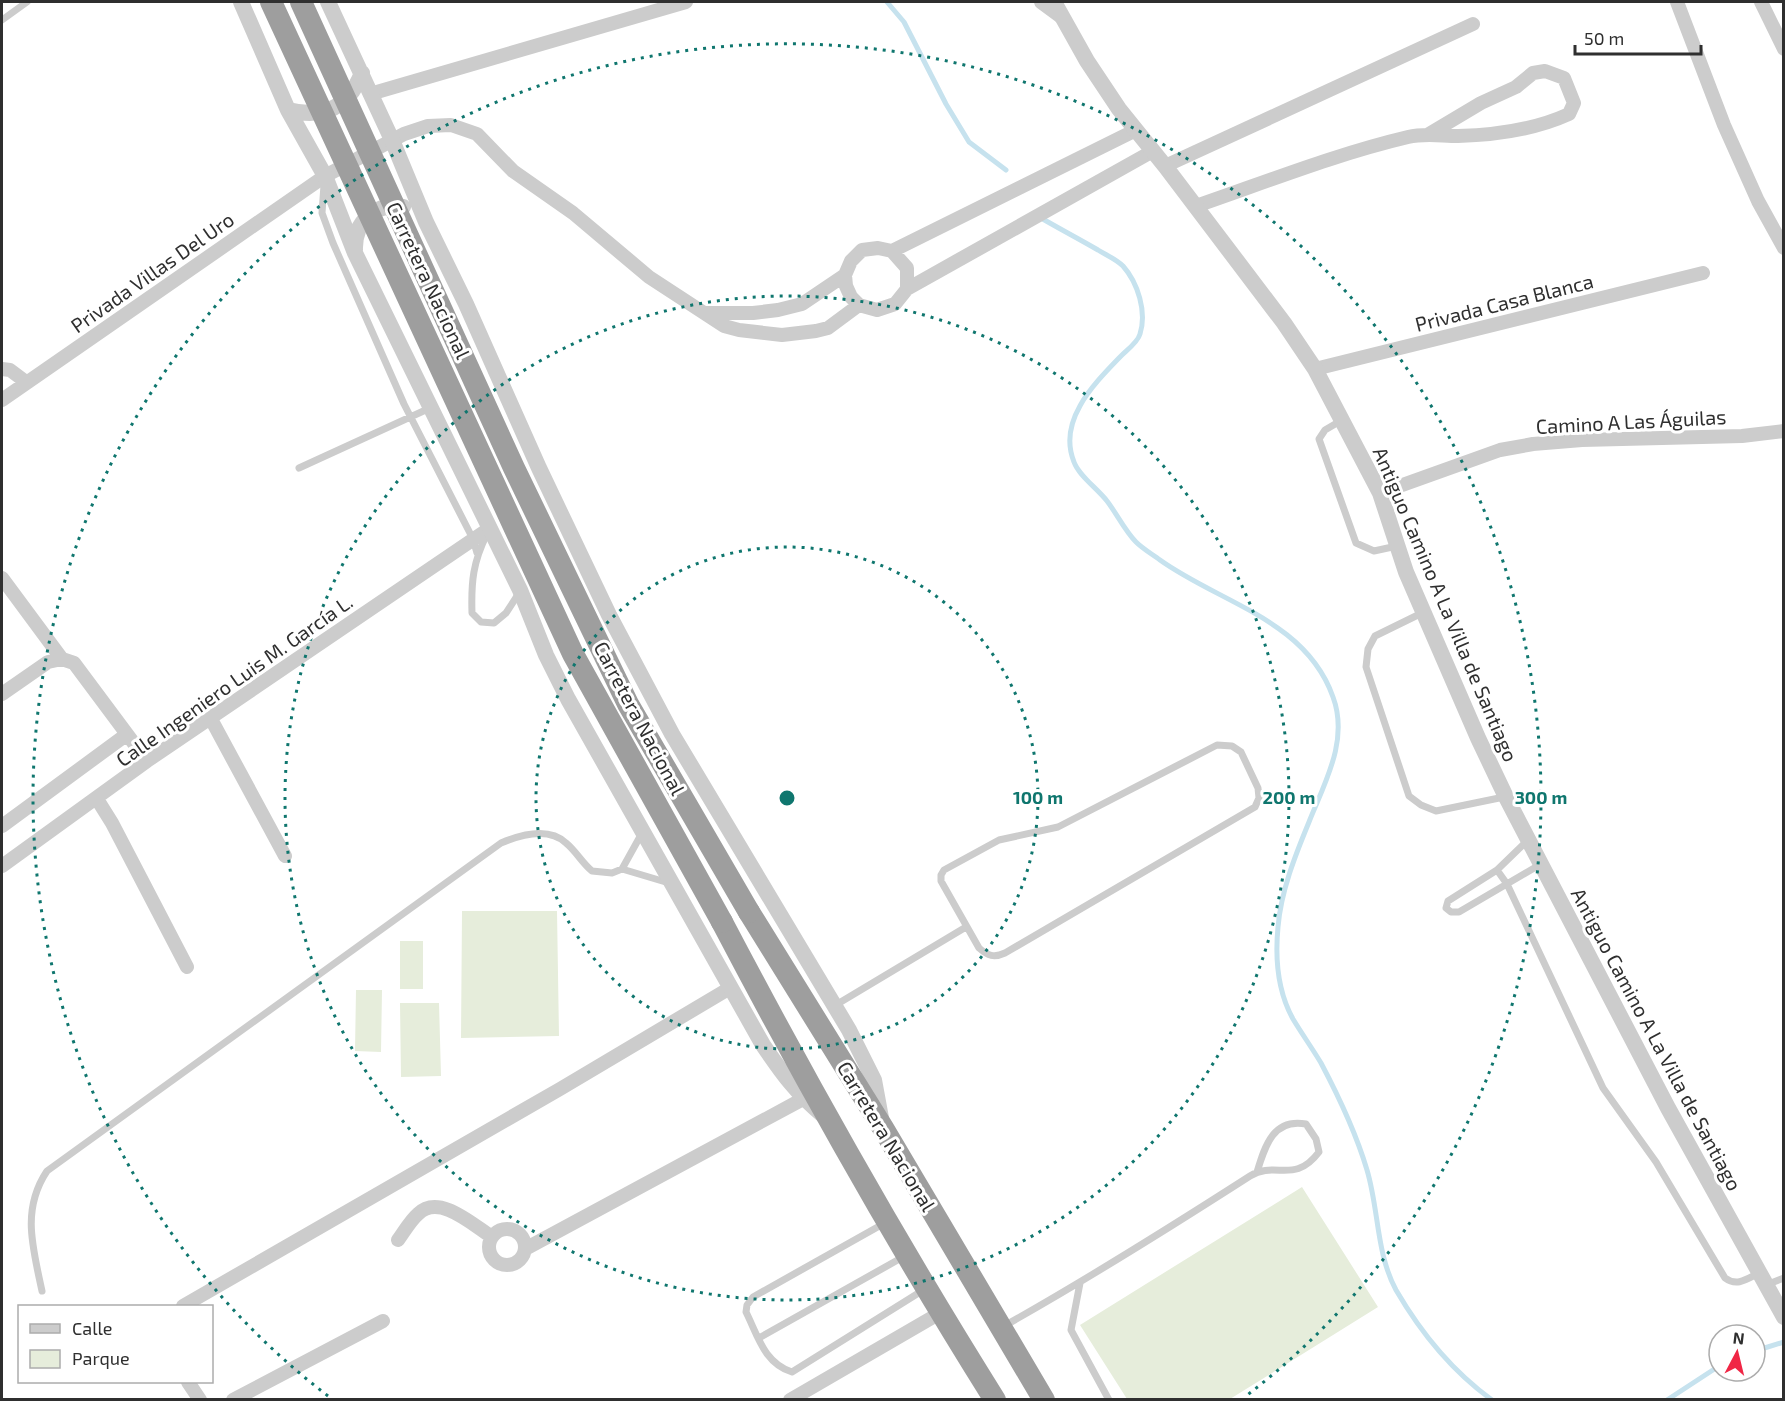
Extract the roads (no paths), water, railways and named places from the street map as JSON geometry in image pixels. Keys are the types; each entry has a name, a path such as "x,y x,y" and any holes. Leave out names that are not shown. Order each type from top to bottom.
{"highway":[{"name":"Carretera Nacional","path":"271,2 573,654 722,922 786,1043 940,1312 995,1400"},
{"name":"Carretera Nacional","path":"301,2 514,468 628,704 749,912 883,1128 1044,1400"}],"street":[{"path":"241,2 288,110 325,176 355,253 520,590 546,655 642,833 763,1044 789,1084 831,1122"},
{"path":"328,2 392,140 426,222 609,615 672,734 863,1057 874,1080 883,1128"},
{"path":"370,94 686,2"},
{"path":"1041,2 1062,17"},
{"name":"Antiguo Camino A La Villa de Santiago","path":"1054,2 1119,109 1284,323 1314,369 1380,493 1397,545 1424,612 1478,738 1506,796 1668,1108 1784,1317"},
{"path":"1677,2 1724,125 1758,201 1784,249"},
{"path":"1761,2 1784,49"},
{"path":"1165,166 1473,24"},
{"path":"1196,206 1345,155 1409,137 1429,134 1488,135 1515,131 1569,114 1574,103 1564,78 1545,71 1533,73 1516,87 1481,103 1429,134"},
{"path":"288,110 303,114 319,114 334,108 346,100 356,87 362,73"},
{"name":"Privada Villas Del Uro","path":"2,400 325,176 392,140 429,126 451,125 477,134 513,171 573,213 649,277 724,326 782,335 828,328 859,305"},
{"path":"892,251 1136,130"},
{"path":"907,289 907,268 892,251 878,248 862,250 851,261 845,275 850,297 859,305 877,310 895,304 907,289 1153,152"},
{"path":"355,253 355,238 360,224 371,213 385,207 400,206 414,212 426,222"},
{"name":"Privada Casa Blanca","path":"1314,369 1703,273"},
{"path":"703,313 740,314 778,310 802,304 845,275"},
{"path":"2,369 10,370 26,382"},
{"name":"Camino A Las Águilas","path":"1380,493 1500,450 1533,444 1582,440 1742,436 1784,431"},
{"name":"Calle Ingeniero Luis M. García L.","path":"2,866 147,761 490,528"},
{"path":"2,578 62,659"},
{"path":"2,694 40,666 56,659 74,663 147,761"},
{"path":"211,718 285,856"},
{"path":"2,826 126,735"},
{"path":"97,799 112,823 187,967"},
{"path":"185,1305 730,988"},
{"path":"525,1249 803,1099"},
{"path":"398,1240 418,1213 437,1205 446,1208 492,1237"},
{"path":"503,1229 517,1231 522,1236 525,1249 523,1256 518,1261 505,1264 493,1257 490,1244 492,1237 503,1229"},
{"path":"790,1400 940,1312"},
{"path":"233,1400 383,1321"},
{"path":"189,1383 200,1400"}],"lane":[{"path":"2,20 27,2"},
{"path":"325,176 322,213 410,416 473,539 477,553"},
{"path":"299,468 431,408"},
{"path":"1342,420 1325,430 1319,439 1356,543 1374,551 1397,545"},
{"path":"490,528 477,553 472,579 472,614 481,622 494,623 506,614 520,590"},
{"path":"1424,612 1375,636 1368,649 1366,668 1409,796 1421,806 1437,811 1506,796"},
{"path":"1217,745 1232,746 1241,753 1258,788 1259,798 1255,807 997,957 988,956 979,948 966,927 941,881 940,875 944,870 999,840 1058,827 1217,745"},
{"path":"622,869 642,833"},
{"path":"42,1291 30,1220 39,1182 47,1171 501,843 523,836 549,834 567,843 592,871 612,873 622,869 672,884"},
{"path":"1528,840 1497,870 1448,901 1446,908 1451,912 1460,912 1541,864"},
{"path":"1497,870 1507,884 1603,1088 1656,1162 1725,1278 1730,1282 1738,1283 1784,1278"},
{"path":"834,1006 966,927"},
{"path":"1001,1327 1080,1283 1257,1172 1294,1171 1310,1164 1319,1152 1316,1139 1306,1124 1295,1122 1283,1125 1265,1147 1257,1172"},
{"path":"888,1221 753,1297 747,1305 746,1312 770,1359 780,1368 792,1372 926,1288"},
{"path":"759,1338 907,1255"},
{"path":"1080,1283 1071,1330 1109,1400"}],"waterway":[{"path":"887,2 904,22 946,104 969,142 1006,170"},
{"path":"1041,218 1123,266 1137,289 1142,307 1139,337 1090,390 1075,417 1070,446 1076,467 1107,501 1128,533 1139,545 1184,575 1282,631 1303,649 1320,671 1333,697 1337,713 1337,745 1328,776 1285,887 1280,914 1277,951 1281,986 1288,1009 1321,1063 1358,1142 1371,1185 1381,1246 1396,1290 1438,1350 1464,1377 1492,1400"},
{"path":"1767,1347 1784,1342"},
{"path":"1667,1400 1707,1374"}]}
